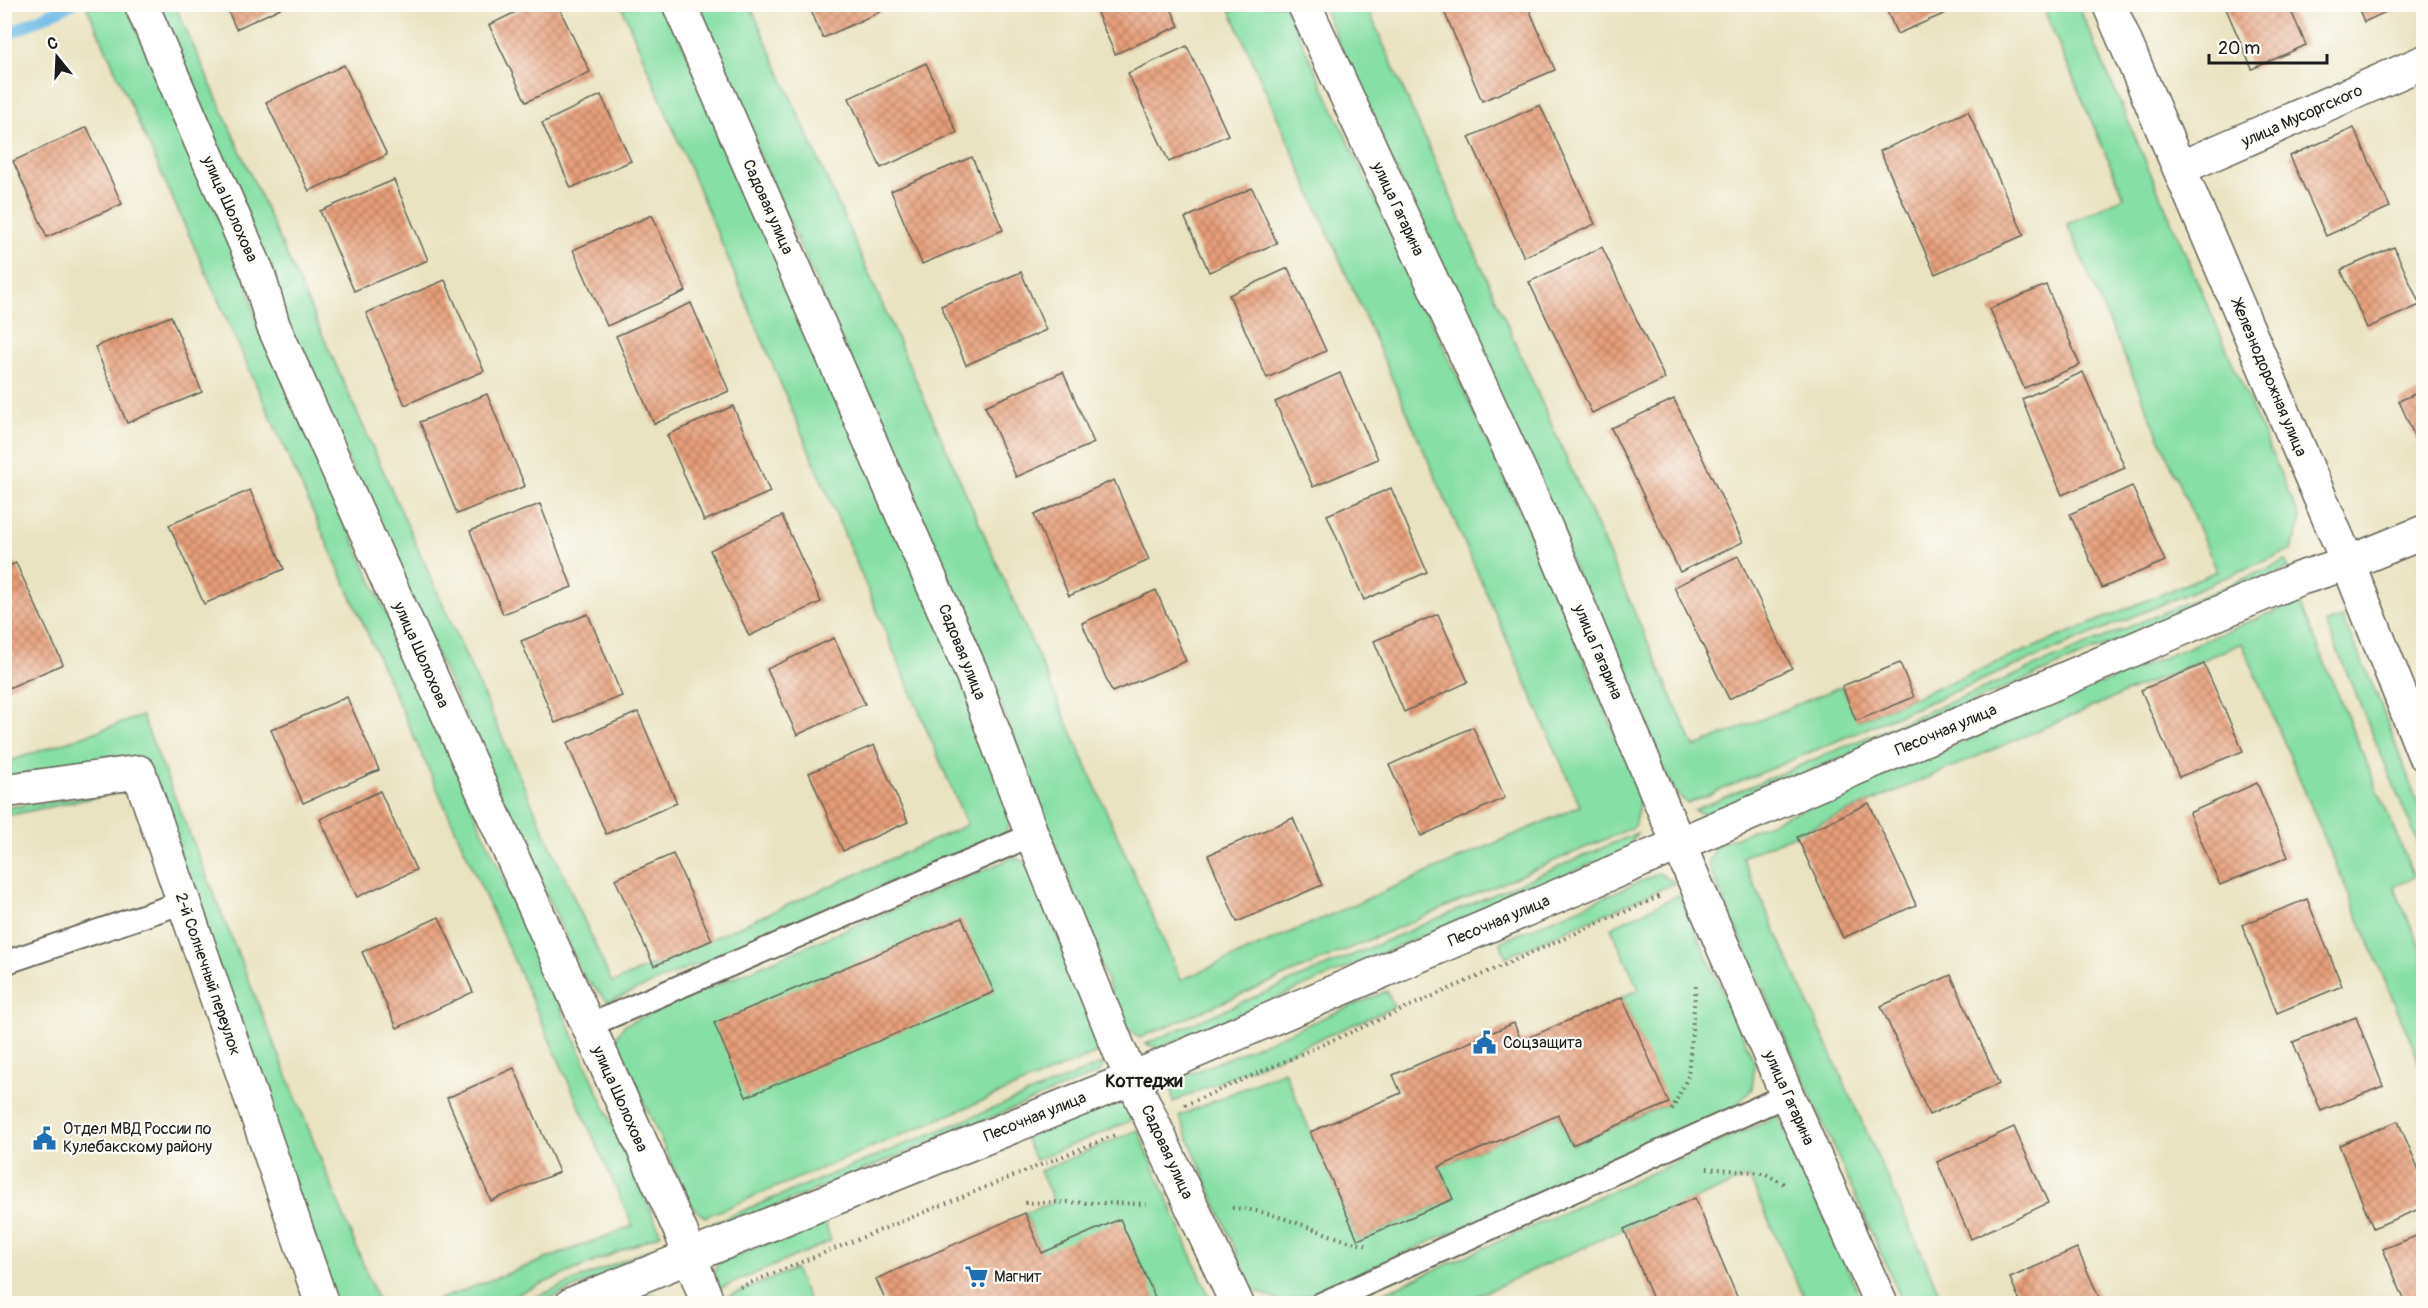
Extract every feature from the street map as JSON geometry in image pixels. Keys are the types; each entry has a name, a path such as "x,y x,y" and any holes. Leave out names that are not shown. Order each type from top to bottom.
{"street":[{"name":"улица Шолохова","path":"141,4 258,273 273,326 588,1026 689,1255 707,1302"},
{"name":"Садовая улица","path":"679,4 972,674 1032,835 1120,1052 1237,1304"},
{"name":"улица Гагарина","path":"1304,4 1547,530 1787,1095 1881,1304"},
{"name":"Железнодорожная улица","path":"2109,4 2348,563 2424,754"},
{"name":"улица Мусоргского","path":"2180,168 2424,62"},
{"name":"Песочная улица","path":"572,1304 1133,1078 2298,579 2348,563 2424,532"},
{"name":"2-й Солнечный переулок","path":"4,791 139,772 322,1304"}],"lane":[{"path":"588,1026 1032,835"},
{"path":"4,963 184,902"},
{"path":"1321,1304 1787,1095"}],"path":[{"path":"707,1302 1152,1120 1695,881"},
{"path":"1671,1112 1688,1076 1696,976"},
{"path":"1695,1166 1764,1173 1839,1211"}],"green space":[{"path":"86,5 126,5 245,277 257,322 661,1234 496,1303 430,1303 633,1226"},
{"path":"153,5 175,5 612,983 967,825 621,5 665,5 965,684 1013,813 1005,834 608,1002 584,977 288,328"},
{"path":"693,5 750,5 1181,980 1580,806 1228,5 1285,5 1535,544 1641,795 1634,827 1139,1038 1124,1025 985,662"},
{"path":"1322,5 1366,5 1694,747 1842,686 1857,721 2217,571 2067,224 2124,197 2042,5 2078,5 2300,519 2297,536 2291,550 1687,804 1674,789 1663,768"},
{"path":"2286,561 2289,568 1705,815 1694,810"},
{"path":"2300,603 2414,877 2394,887 2423,954 2423,1070 2242,643 1742,857 1944,1303 1903,1303 1708,865 1715,846 2265,615"},
{"path":"2342,618 2377,695 2423,817 2423,855 2326,623"},
{"path":"142,716 378,1301 383,1303 334,1303 139,757 110,757 5,777 4,763"},
{"path":"132,790 5,816 5,808"},
{"path":"1637,833 1627,849 1159,1048 1145,1044"},
{"path":"1014,857 1028,864 1104,1050 705,1217 690,1204 615,1039 624,1025"},
{"path":"1659,873 1675,883 1506,957 1500,942"},
{"path":"1679,895 1755,1063 1752,1089 1734,1107 1312,1294 1281,1302 1252,1289 1179,1116 1284,1071 1358,1240 1453,1199 1439,1167 1558,1115 1572,1145 1668,1104 1622,997 1639,990 1611,927"},
{"path":"1387,991 1394,1007 1173,1102 1171,1082"},
{"path":"1104,1063 1099,1073 723,1228 713,1223"},
{"path":"1121,1099 1133,1120 1035,1160 1025,1137"},
{"path":"1778,1116 1863,1303 1806,1303 1749,1177 1624,1229 1461,1303 1359,1304"},
{"path":"1138,1130 1212,1303 1158,1303 1042,1253 1025,1213 1054,1202 1040,1171"},
{"path":"824,1221 831,1241 719,1289 714,1272 718,1263"},
{"path":"660,1245 652,1256 538,1303 519,1304"},
{"path":"795,1269 810,1303 724,1303 722,1299"},
{"path":"652,1294 673,1303 629,1303"}],"building":[{"path":"225,4 289,4 236,29"},
{"path":"532,4 557,4 590,72 526,102 489,25"},
{"path":"808,4 897,4 823,38"},
{"path":"1093,4 1169,4 1179,26 1115,54"},
{"path":"1441,4 1527,4 1555,70 1482,101"},
{"path":"1884,4 1967,4 1897,34"},
{"path":"2224,4 2288,4 2306,45 2252,69"},
{"path":"2357,4 2403,4 2364,22"},
{"path":"1187,46 1228,135 1169,162 1128,73"},
{"path":"926,63 957,133 881,168 849,98"},
{"path":"344,65 387,155 309,191 266,102"},
{"path":"601,95 631,161 571,188 542,123"},
{"path":"1540,105 1595,224 1524,257 1469,137"},
{"path":"1968,111 2024,235 1935,274 1880,151"},
{"path":"87,127 122,204 47,237 13,161"},
{"path":"2354,128 2390,207 2326,236 2290,156"},
{"path":"972,157 1003,230 922,264 891,191"},
{"path":"394,180 428,260 354,291 320,211"},
{"path":"1252,188 1277,243 1209,272 1185,218"},
{"path":"652,215 686,291 607,326 573,250"},
{"path":"1602,247 1665,379 1592,413 1529,282"},
{"path":"2394,247 2420,305 2367,328 2341,270"},
{"path":"1288,268 1326,351 1267,378 1229,295"},
{"path":"1021,272 1046,330 966,365 941,306"},
{"path":"445,280 484,371 405,405 366,313"},
{"path":"2046,285 2080,365 2024,388 1990,309"},
{"path":"691,303 729,391 654,424 616,336"},
{"path":"171,316 202,392 127,423 95,347"},
{"path":"1063,372 1094,443 1016,477 985,406"},
{"path":"2083,372 2125,468 2062,495 2022,399"},
{"path":"1340,373 1378,459 1313,487 1275,402"},
{"path":"2424,390 2424,452 2422,453 2399,401"},
{"path":"487,394 525,486 457,514 420,422"},
{"path":"1674,399 1743,542 1680,572 1611,428"},
{"path":"733,406 770,492 704,521 667,435"},
{"path":"1114,480 1149,560 1069,596 1034,515"},
{"path":"2132,486 2165,561 2102,588 2070,514"},
{"path":"1391,488 1427,572 1364,600 1327,515"},
{"path":"250,490 284,569 204,604 169,525"},
{"path":"540,504 572,587 503,614 470,531"},
{"path":"782,516 821,602 749,636 710,550"},
{"path":"1738,556 1792,668 1729,699 1674,587"},
{"path":"16,563 63,664 4,690 4,568"},
{"path":"1156,590 1186,661 1112,692 1082,623"},
{"path":"588,614 622,696 555,723 521,641"},
{"path":"1438,614 1468,682 1404,712 1374,641"},
{"path":"834,638 865,704 797,735 767,669"},
{"path":"1900,663 1914,697 1856,721 1842,686"},
{"path":"2204,664 2243,751 2179,777 2141,690"},
{"path":"347,697 379,770 303,803 271,730"},
{"path":"638,712 677,803 606,834 567,743"},
{"path":"1473,727 1505,798 1421,836 1389,765"},
{"path":"874,745 908,822 843,851 809,773"},
{"path":"2257,783 2288,857 2220,885 2189,813"},
{"path":"380,791 416,870 357,897 320,819"},
{"path":"1869,803 1916,905 1843,938 1797,837"},
{"path":"1293,818 1322,885 1237,922 1208,855"},
{"path":"673,854 712,940 654,966 615,879"},
{"path":"2307,899 2342,986 2277,1013 2242,925"},
{"path":"439,917 473,992 397,1028 362,952"},
{"path":"962,918 994,992 746,1097 714,1023"},
{"path":"1951,975 1999,1084 1929,1115 1881,1006"},
{"path":"1622,997 1669,1103 1572,1145 1558,1115 1439,1167 1453,1199 1358,1240 1310,1132 1401,1093 1393,1075 1514,1023 1521,1041"},
{"path":"2356,1017 2383,1086 2321,1111 2293,1042"},
{"path":"514,1068 559,1172 491,1201 447,1098"},
{"path":"2398,1121 2424,1182 2424,1207 2373,1228 2339,1145"},
{"path":"2014,1127 2048,1203 1971,1239 1937,1162"},
{"path":"1695,1198 1738,1299 1727,1304 1655,1304 1624,1229"},
{"path":"1025,1213 1042,1253 1120,1219 1158,1304 887,1304 876,1279"},
{"path":"2424,1233 2424,1304 2406,1304 2383,1249"},
{"path":"2077,1248 2102,1304 2021,1304 2010,1278"}],"waterway":[{"path":"4,36 71,4"}],"place":[{"name":"Соцзащита","path":"1485,1043"},
{"name":"Отдел МВД России по Кулебакскому району","path":"45,1138"},
{"name":"Магнит","path":"976,1277"}],"district":[{"name":"Коттеджи","path":"1144,1081"}]}
